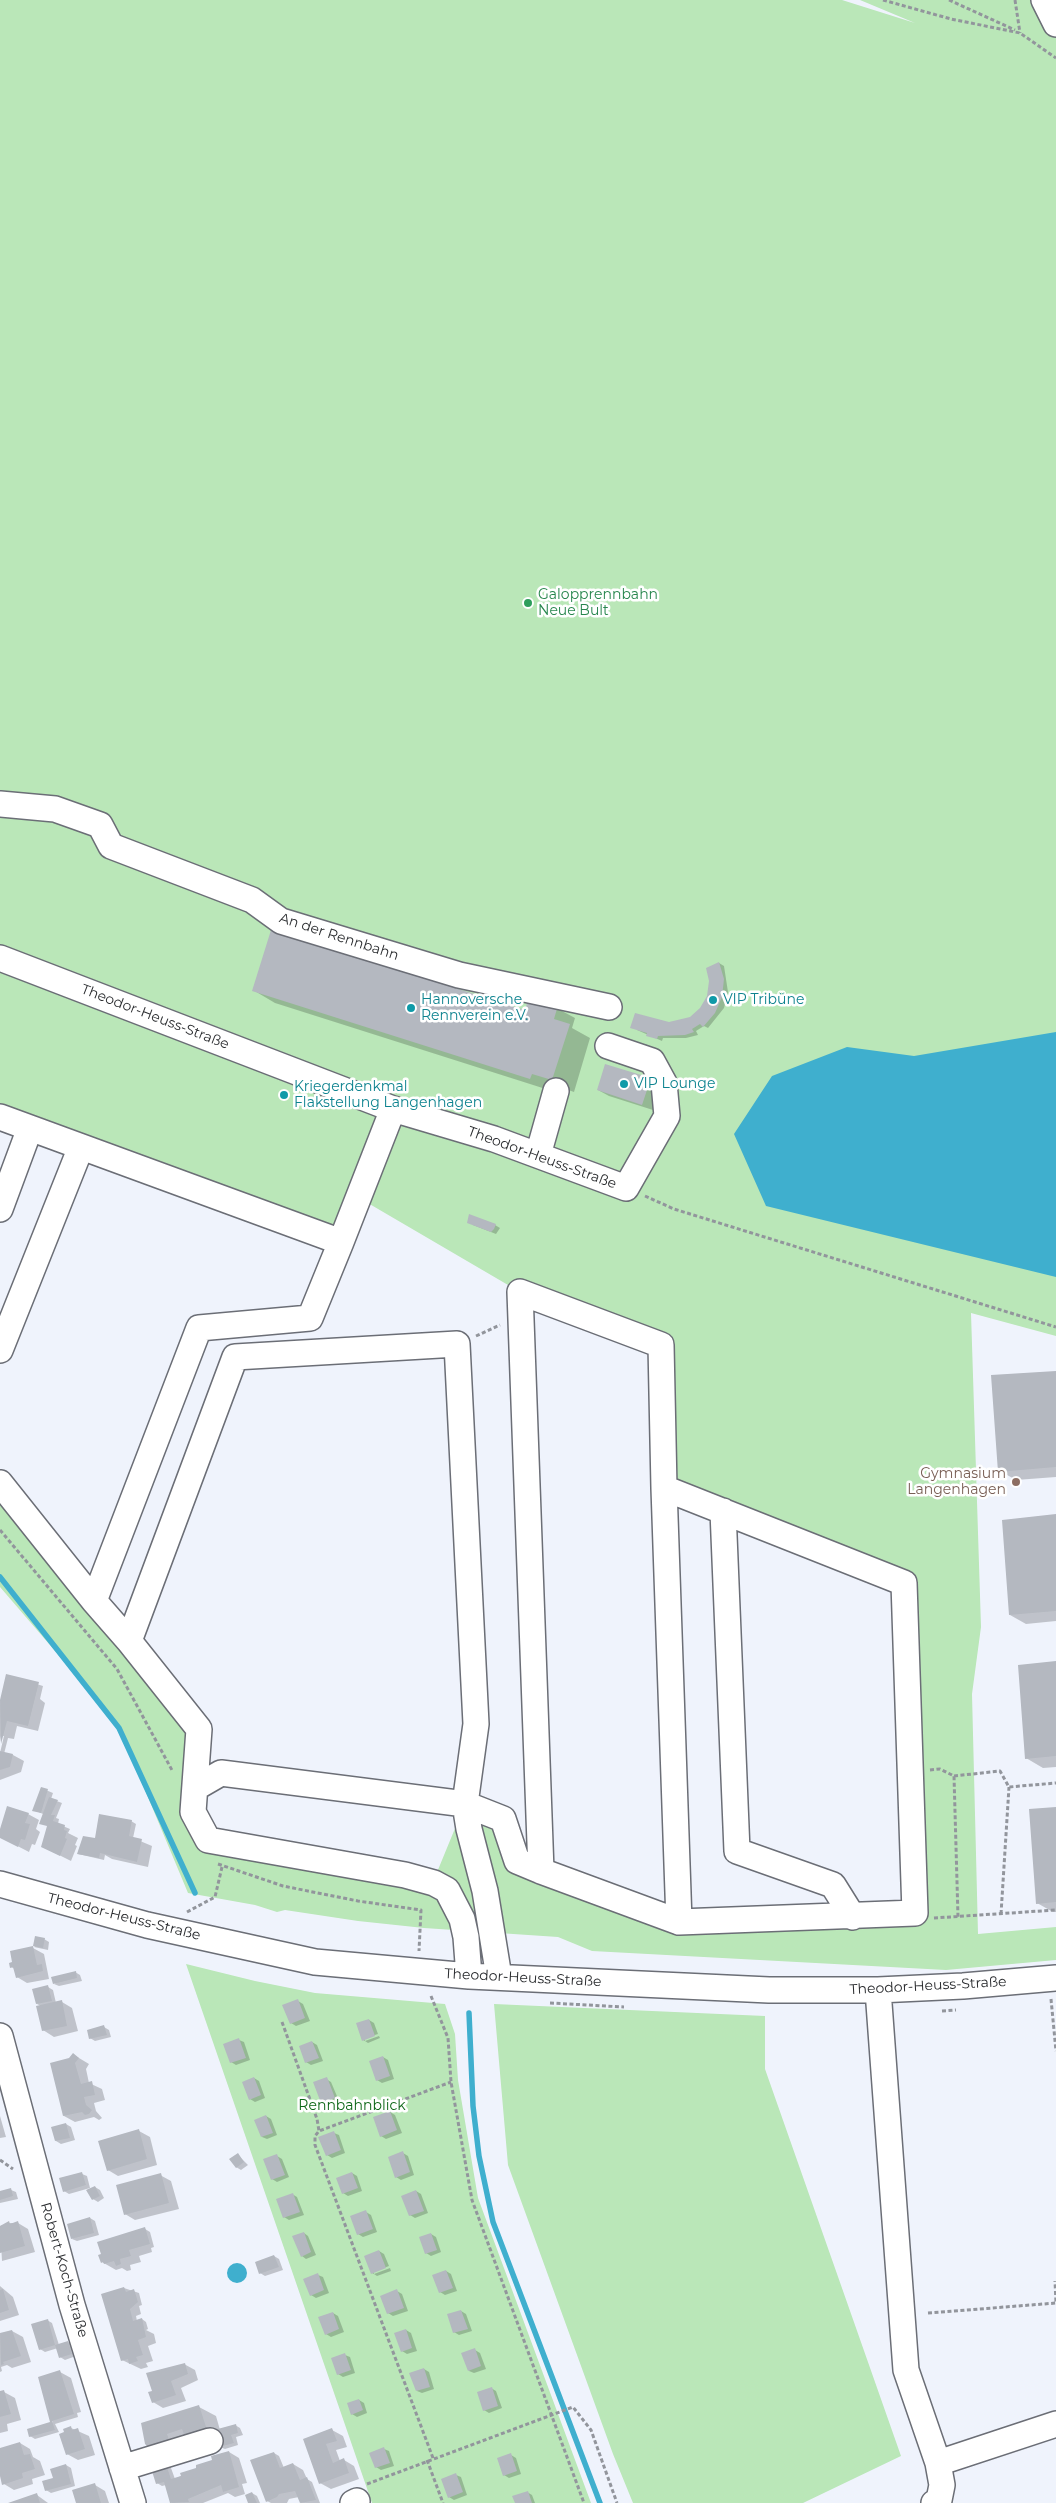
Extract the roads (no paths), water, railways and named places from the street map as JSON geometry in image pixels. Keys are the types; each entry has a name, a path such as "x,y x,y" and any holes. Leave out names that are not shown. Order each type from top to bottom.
{"street":[{"path":"1044,0 1054,36"},
{"name":"An der Rennbahn","path":"2,805 55,809 100,825 111,846 252,900 281,921 459,975 609,1007"},
{"name":"Theodor-Heuss-Straße","path":"0,958 393,1109 494,1139 626,1188 667,1116 664,1084 652,1061 608,1046"},
{"path":"538,1155 556,1091"},
{"path":"323,1352 310,1318 393,1109"},
{"path":"0,1118 341,1242"},
{"path":"0,1209 30,1128"},
{"path":"0,1350 81,1147"},
{"path":"541,1871 520,1292 661,1345 664,1488 680,1922"},
{"path":"94,1601 199,1328 310,1318"},
{"path":"129,1642 234,1357 457,1344 476,1724 465,1804 469,1829 485,1891 499,1977"},
{"path":"0,1483 199,1729 193,1812 208,1840 405,1875 434,1882 447,1890 462,1919 466,1937 469,1976"},
{"path":"195,1788 221,1773 465,1804 503,1820 516,1861 680,1922 853,1917 914,1913 904,1583 664,1488"},
{"path":"723,1512 737,1851 833,1885 853,1917"},
{"name":"Theodor-Heuss-Straße","path":"0,1884 159,1927 315,1962 469,1976 769,1990 878,1990 963,1986 1054,1988"},
{"path":"878,1990 906,2370 938,2462 942,2485 939,2500 934,2503"},
{"name":"Robert-Koch-Straße","path":"0,2036 72,2305 133,2503"},
{"path":"938,2462 1056,2424"},
{"path":"122,2468 210,2441"}],"water":[{"path":"1056,1032 1056,1277 766,1206 734,1134 772,1076 847,1047 914,1056"},
{"path":"237,2263 244,2266 247,2273 244,2280 237,2283 230,2280 227,2273 230,2266"}],"waterway":[{"path":"0,1577 119,1728 195,1893"},
{"path":"469,2013 473,2106 479,2156 493,2222 600,2503"}],"place":[{"name":"Galopprennbahn Neue Bult","path":"528,603"},
{"name":"VIP Tribüne","path":"713,1000"},
{"name":"Hannoversche Rennverein e.V.","path":"411,1008"},
{"name":"VIP Lounge","path":"624,1084"},
{"name":"Kriegerdenkmal Flakstellung Langenhagen","path":"284,1095"},
{"name":"Gymnasium Langenhagen","path":"1016,1482"}],"park label":[{"name":"Rennbahnblick","path":"352,2106"}]}
